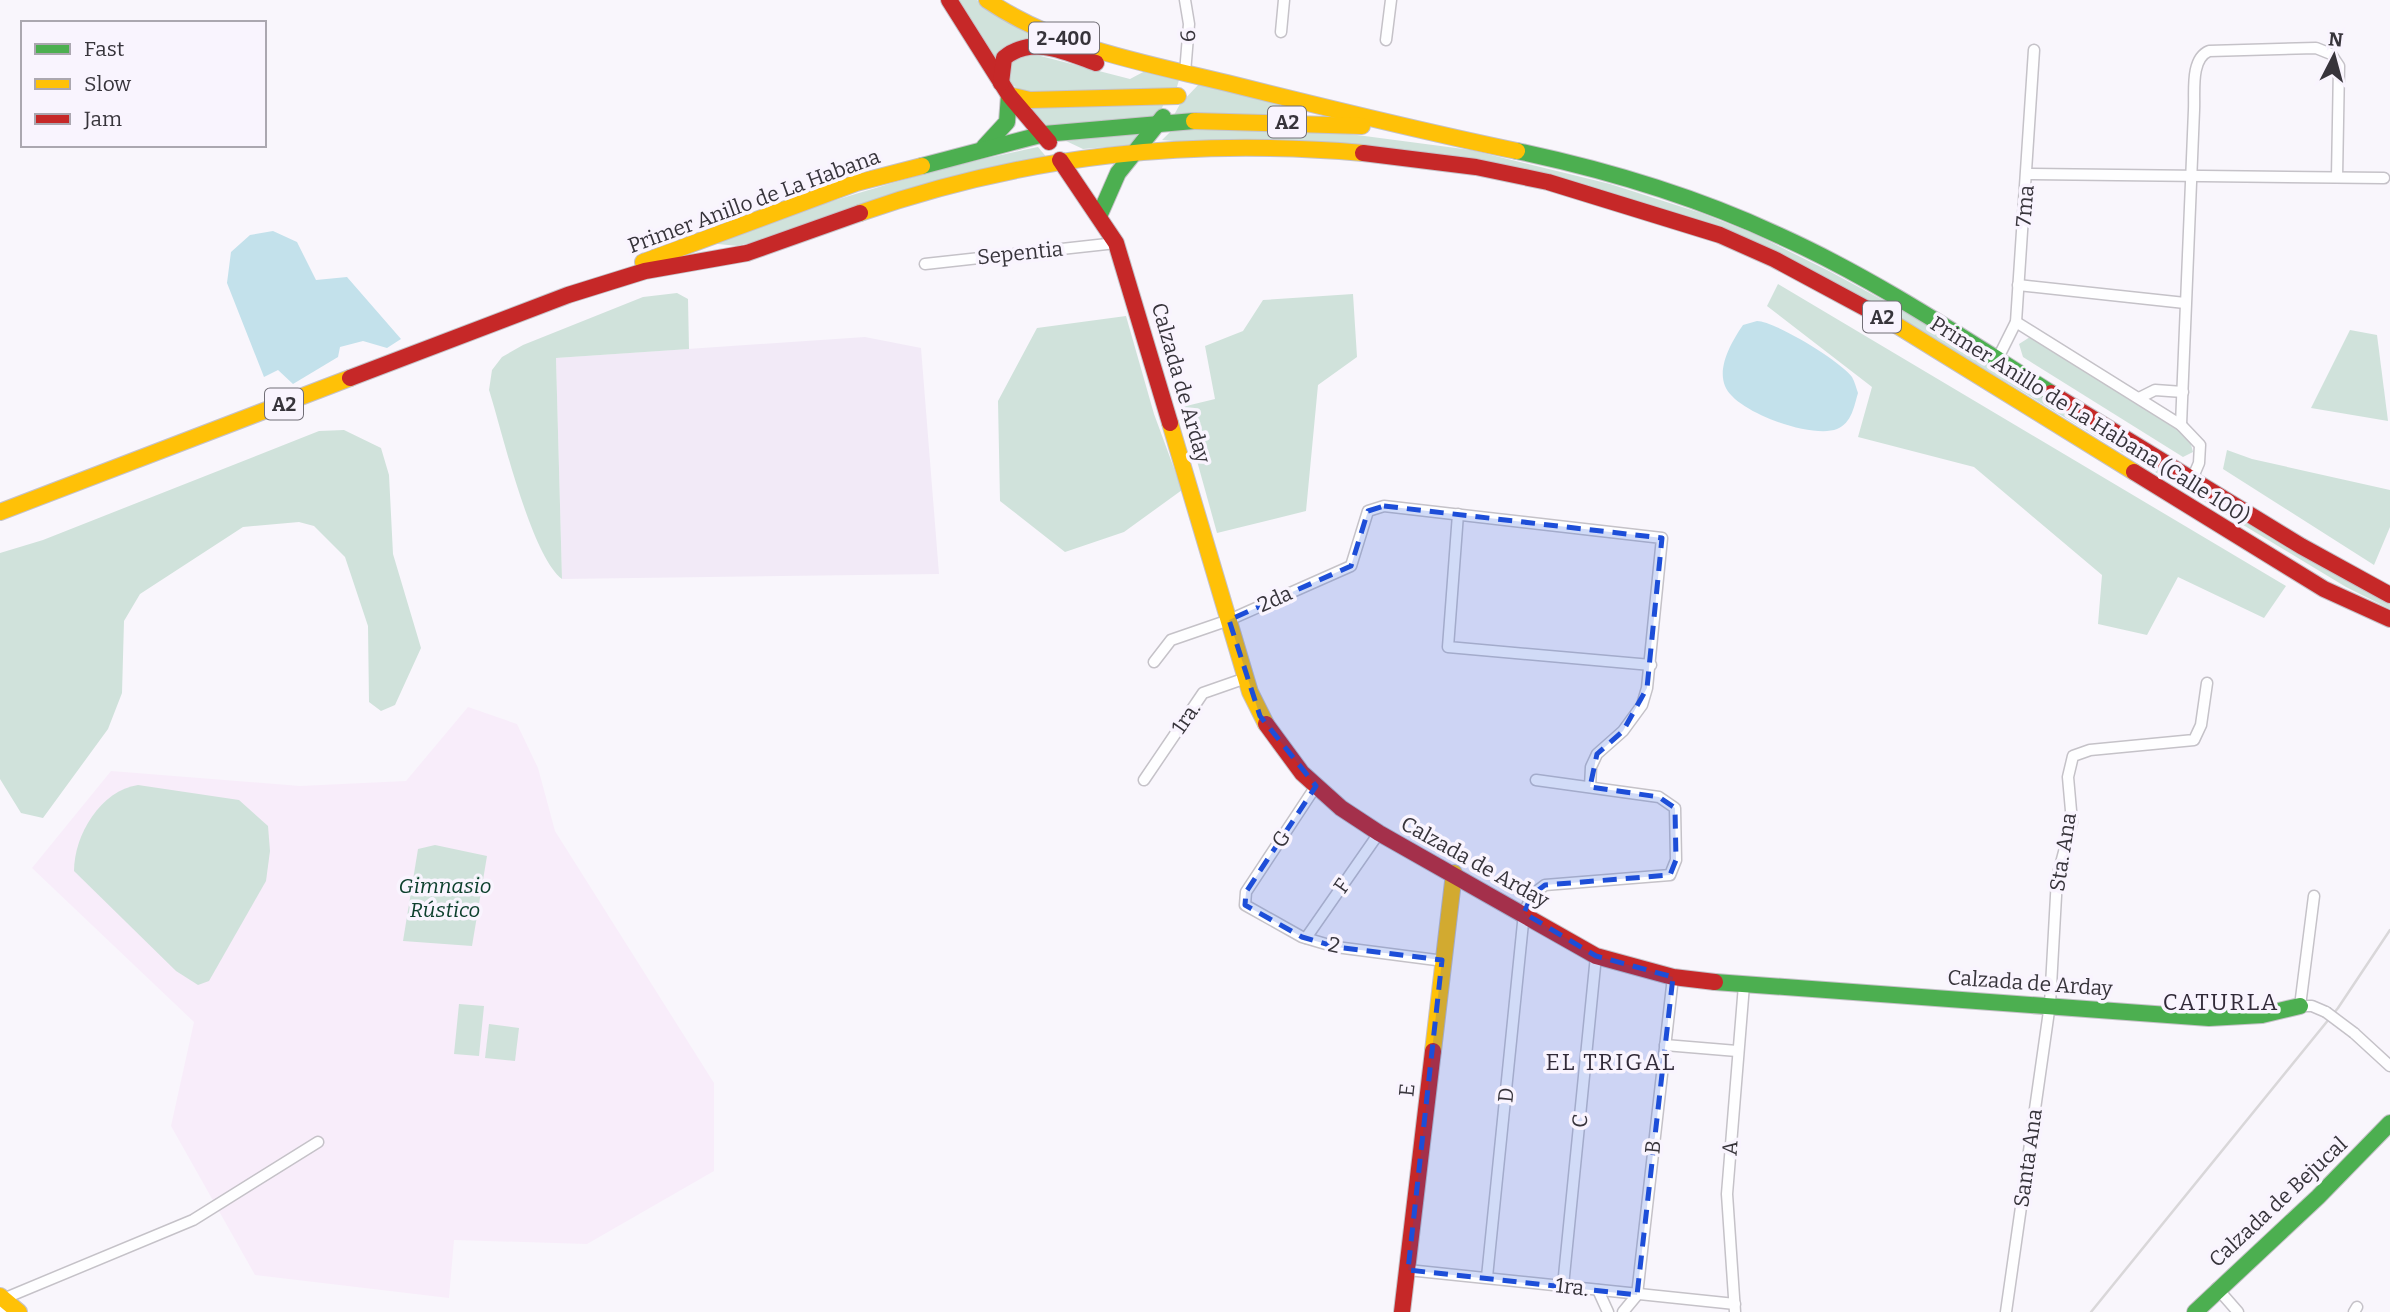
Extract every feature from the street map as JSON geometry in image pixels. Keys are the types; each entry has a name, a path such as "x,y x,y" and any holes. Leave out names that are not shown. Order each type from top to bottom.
{"main road":[{"path":"949,0 1005,89 1044,134 1077,153 1101,155"},
{"name":"2-400","path":"987,0 1013,18 1100,52 1415,130"},
{"path":"980,150 1004,128 1009,116 1004,58 1022,46 1037,45 1114,66 1146,63"},
{"path":"1100,214 1109,188 1178,96 1185,73"},
{"path":"1005,89 1030,100 1178,96"},
{"name":"Primer Anillo de La Habana","path":"0,512 568,295 697,241 856,183 1044,134 1159,122 1320,123 1415,130"},
{"name":"Primer Anillo de La Habana (Calle 100)","path":"1415,130 1554,159 1674,193 1727,213 1849,270 1998,358 2333,565 2390,595"},
{"name":"Calzada de Arday","path":"1044,134 1100,214 1116,243 1228,620 1260,716 1316,786 1341,808 1378,833 1454,873 1597,957 1672,977 1744,985 2237,1018 2300,1006"},
{"name":"Primer Anillo de La Habana (Calle 100)","path":"1134,152 1186,148 1321,149 1405,156 1488,169 1609,199 1720,235 1774,259 1900,327 2244,541 2325,589 2390,619"},
{"name":"A2","path":"1060,160 1134,152"},
{"name":"Primer Anillo de La Habana","path":"568,295 636,274 747,253 918,193 1060,160"},
{"path":"695,263 697,241"},
{"name":"E","path":"1402,1312 1454,873"},
{"name":"Calzada de Bejucal","path":"2195,1312 2217,1288 2318,1197 2388,1128"},
{"path":"2,1302 19,1312"}],"street":[{"name":"6","path":"1185,0 1189,24 1185,73"},
{"path":"1280,32 1284,0"},
{"path":"1386,40 1391,0"},
{"path":"2181,425 2197,62 2201,55 2209,51 2316,48 2331,54 2339,66 2337,177"},
{"name":"7ma","path":"1998,358 2016,322 2028,174 2034,50"},
{"path":"2028,174 2384,178"},
{"name":"Sepentia","path":"925,264 1116,243"},
{"path":"2018,285 2185,303"},
{"path":"2016,322 2181,425 2200,446 2199,463 2193,477"},
{"path":"2138,398 2155,390 2183,392"},
{"name":"2da","path":"1154,662 1171,640 1228,620 1351,566 1368,511 1384,506 1458,514"},
{"path":"1590,788 1591,767 1597,754 1623,731 1642,705 1651,664 1661,538 1458,514 1448,648 1651,664"},
{"name":"1ra.","path":"1144,780 1203,693 1246,678"},
{"name":"Sta. Ana","path":"2050,1004 2057,878 2073,822 2068,776 2073,756 2090,750 2194,740 2201,725 2207,683"},
{"path":"1524,913 1532,895 1545,885 1670,875 1676,860 1675,808 1659,797 1535,780"},
{"name":"G","path":"1246,892 1316,786"},
{"name":"F","path":"1306,938 1378,833"},
{"name":"2","path":"1246,892 1245,901 1249,909 1306,938 1336,947 1444,961"},
{"path":"2314,896 2300,1006 2312,1006 2326,1012 2390,1066"},
{"name":"D","path":"1487,1277 1524,913"},
{"name":"C","path":"1563,1286 1597,957"},
{"name":"B","path":"1637,1294 1672,977"},
{"name":"A","path":"1735,1308 1727,1194 1744,985"},
{"name":"Santa Ana","path":"2006,1312 2050,1004"},
{"path":"1665,1045 1737,1051"},
{"path":"2,1302 193,1220 318,1142"},
{"name":"1ra.","path":"1408,1270 1637,1294 1735,1308"},
{"path":"2217,1288 2238,1312"},
{"path":"1598,1290 1608,1312"},
{"path":"1623,1312 1637,1294"}],"highlighted area":[{"path":"1384,506 1662,538 1647,688 1623,731 1597,754 1590,787 1659,797 1675,808 1676,860 1670,875 1545,885 1532,895 1524,913 1596,956 1673,977 1637,1295 1408,1270 1442,960 1336,947 1302,937 1245,905 1246,892 1316,786 1260,716 1229,620 1351,566 1368,511"}],"shaded area":[{"path":"865,337 921,348 939,574 562,579 556,358"},
{"path":"468,707 517,724 538,768 555,831 714,1083 714,1171 587,1244 454,1240 449,1298 255,1275 171,1126 194,1022 32,868 111,771 300,786 406,781"}],"green space":[{"path":"956,0 977,0 1005,20 1052,44 994,62"},
{"path":"1025,52 1130,79 1147,70 1179,80 1176,90 1027,95 1010,83 1010,64"},
{"path":"1200,83 1280,105 1280,109 1275,115 1174,115 1180,104"},
{"path":"1164,103 1158,118 1052,131 1030,108"},
{"path":"1173,129 1319,130 1471,150 1610,184 1701,213 1752,233 1944,333 2390,604 2390,609 2346,587 2011,385 1824,277 1548,175 1162,140"},
{"path":"1140,133 1132,145 1083,149 1066,141"},
{"path":"1038,147 1048,159 738,246 708,243 872,189 954,166"},
{"path":"1778,284 2286,586 2264,618 2178,577 2147,635 2098,624 2102,575 1974,467 1858,437 1872,387 1767,306"},
{"path":"677,293 688,299 689,349 556,358 562,579 550,566 539,546 519,491 489,390 492,370 502,357 523,345 643,297"},
{"path":"1353,294 1357,357 1318,385 1306,511 1217,533 1182,407 1215,399 1205,346 1243,331 1263,300"},
{"path":"1126,316 1154,414 1182,490 1124,532 1065,552 1000,501 998,401 1037,328"},
{"path":"2350,330 2377,335 2388,421 2311,408"},
{"path":"2030,337 2189,437 2193,452 2183,457 2023,357 2019,344"},
{"path":"344,430 381,448 389,475 393,554 421,648 395,705 381,711 369,702 368,626 345,557 314,526 299,522 243,527 140,594 124,621 122,693 108,729 43,818 21,813 0,779 0,553 43,540 319,431"},
{"path":"2227,450 2252,459 2390,490 2390,527 2374,565 2223,469"},
{"path":"138,785 239,800 268,826 270,851 266,881 209,981 198,985 176,971 74,871 79,843 92,816 112,795"},
{"name":"Gimnasio Rústico","path":"435,845 487,856 472,946 403,941 418,849"},
{"path":"459,1004 484,1006 479,1056 454,1054"},
{"path":"489,1024 519,1028 515,1061 485,1058"}],"water":[{"path":"273,231 297,242 316,280 347,277 401,339 387,348 363,341 340,347 338,357 293,384 278,370 264,377 227,283 231,252 250,235"},
{"path":"1757,321 1808,343 1846,370 1858,393 1852,414 1846,423 1837,429 1825,431 1793,427 1758,414 1732,396 1723,379 1727,354 1743,325"}],"railway":[{"path":"2091,1312 2338,1008 2390,930"}],"traffic: fast":[{"path":"984,147 1007,122 1009,95"},
{"path":"1100,214 1118,173 1163,117"},
{"path":"922,166 1044,134 1194,121"},
{"path":"1517,151 1651,186 1717,209 1780,236 1884,290 2051,393"},
{"path":"1715,982 2209,1018 2262,1015 2300,1006"},
{"path":"2195,1312 2318,1197 2390,1123"}],"traffic: slow":[{"path":"987,0 1014,17 1103,52 1372,119 1517,151"},
{"path":"1009,95 1030,100 1178,96"},
{"path":"1194,121 1362,126"},
{"path":"860,213 984,177 1108,156 1234,148 1363,153"},
{"path":"643,262 856,183 922,166"},
{"path":"1893,323 2134,472"},
{"path":"0,512 350,378"},
{"path":"1170,423 1250,692 1266,724"},
{"path":"1433,1051 1454,873"},
{"path":"0,1296 19,1312"}],"traffic: jam":[{"path":"949,0 1009,95 1049,142"},
{"path":"1001,83 1004,58 1026,48 1049,48 1096,63"},
{"path":"1363,153 1476,167 1548,182 1720,235 1774,259 1893,323"},
{"path":"1060,160 1116,243 1170,423"},
{"path":"350,378 568,295 645,271 747,253 860,213"},
{"path":"2051,393 2301,546 2390,595"},
{"path":"2134,472 2324,589 2390,619"},
{"path":"1266,724 1302,773 1341,808 1379,833 1596,956 1673,977 1715,982"},
{"path":"1402,1312 1433,1051"}],"district":[{"name":"CATURLA","path":"2221,1002"},
{"name":"EL TRIGAL","path":"1611,1062"}]}
